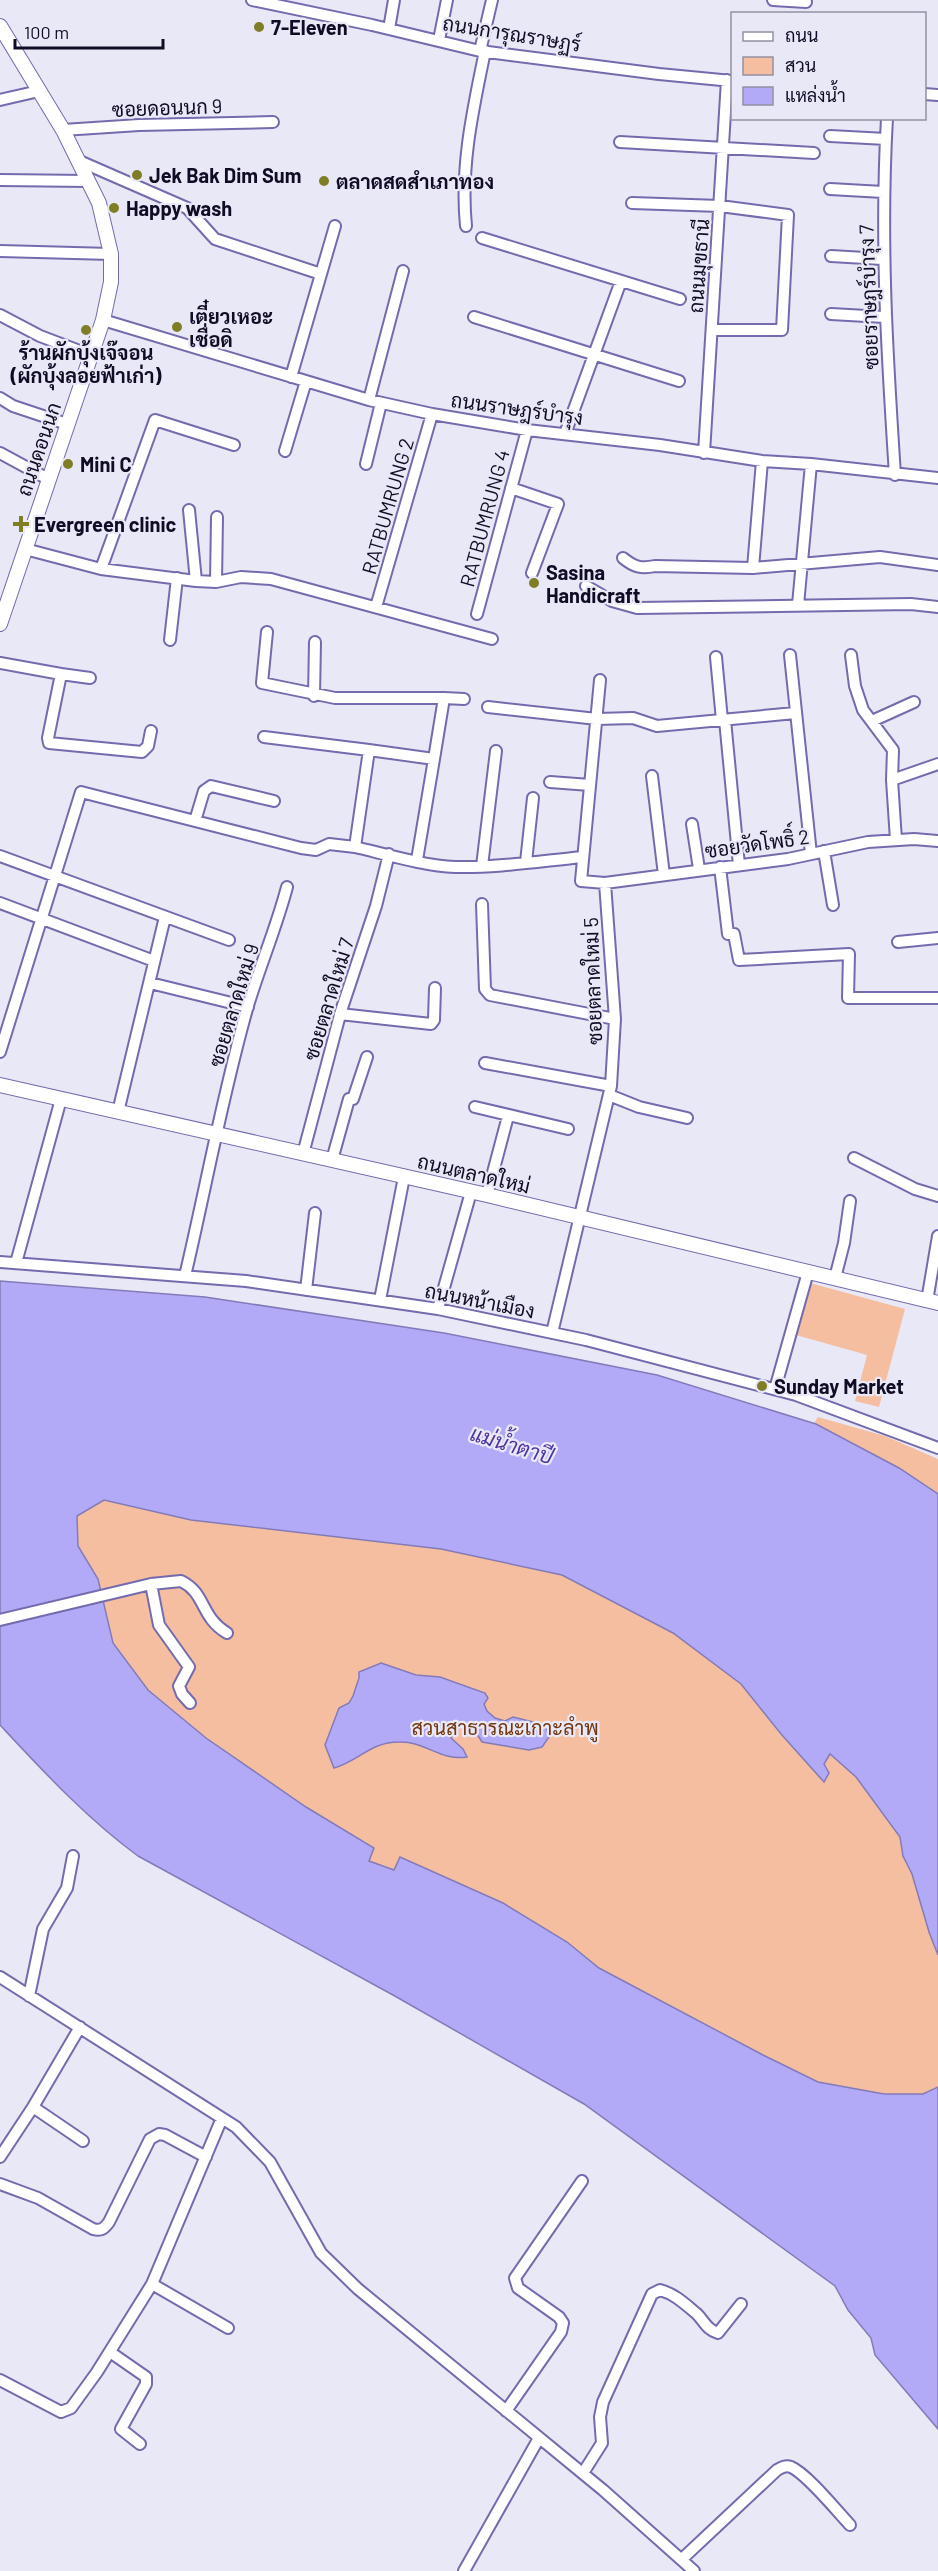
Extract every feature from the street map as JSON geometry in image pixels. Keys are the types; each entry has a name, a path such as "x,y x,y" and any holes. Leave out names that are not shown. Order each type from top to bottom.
{"main road":[{"name":"ถนนดอนนก","path":"0,26 63,130 88,181 99,204 111,254 111,282 103,320 25,549 4,601 0,624"},
{"name":"ถนนตลาดใหม่","path":"0,1085 487,1195 933,1302"}],"street":[{"name":"ถนนการุณราษฏร์","path":"252,0 284,3 483,51 730,81"},
{"path":"389,29 394,0"},
{"path":"439,40 447,0"},
{"path":"465,226 463,199 471,121 492,0"},
{"path":"773,0 806,5"},
{"name":"ถนนมุขธานี","path":"704,453 722,146 730,81"},
{"path":"0,100 39,91"},
{"name":"ซอยราษฎร์บำรุง 7","path":"887,120 882,259 895,475"},
{"name":"ซอยดอนนก 9","path":"63,130 139,125 273,122"},
{"path":"830,136 886,139"},
{"path":"620,142 814,153"},
{"path":"77,160 187,208 215,239 321,274"},
{"path":"0,180 88,181"},
{"path":"830,189 883,192"},
{"path":"632,203 720,206 788,215 783,330 712,330"},
{"path":"291,376 335,226"},
{"path":"482,238 680,299"},
{"path":"0,251 111,254"},
{"path":"831,256 882,259"},
{"path":"369,400 402,271"},
{"path":"565,434 621,281"},
{"path":"831,314 884,317"},
{"path":"0,315 40,336 90,355"},
{"path":"474,317 679,381"},
{"name":"ถนนราษฎร์บำรุง","path":"103,320 369,400 432,414 526,430 660,445 762,461 938,478"},
{"path":"285,450 306,381"},
{"path":"0,398 13,406 67,424"},
{"path":"366,464 381,403"},
{"name":"RATBUMRUNG 2","path":"376,607 432,414"},
{"path":"101,569 155,420 234,445"},
{"name":"RATBUMRUNG 4","path":"477,614 526,430"},
{"path":"0,453 48,479"},
{"path":"753,568 762,461"},
{"path":"798,606 811,464"},
{"path":"511,488 558,504 532,573"},
{"path":"189,510 196,581"},
{"path":"216,582 217,517"},
{"path":"25,549 101,569 196,581 216,582 241,577 271,579 492,639"},
{"path":"623,558 633,567 644,568 655,566 753,568 880,557 938,565"},
{"path":"170,640 177,578"},
{"path":"586,586 612,601 637,608 911,604 938,607"},
{"path":"267,632 262,683 335,699 464,699"},
{"path":"314,696 315,642"},
{"path":"790,654 811,854"},
{"path":"850,656 860,701 866,715 893,750 892,780 896,840"},
{"path":"716,657 739,865"},
{"path":"0,663 90,678"},
{"path":"61,674 48,738 49,743 142,752 148,746 151,731"},
{"path":"0,1052 81,792 316,850 329,844 355,847 453,867 583,857 600,680"},
{"path":"417,860 444,698"},
{"path":"872,721 914,702"},
{"path":"488,707 597,718 633,718 657,726 795,713"},
{"path":"264,737 434,759"},
{"path":"355,847 369,750"},
{"path":"482,866 496,751"},
{"path":"892,780 938,764"},
{"path":"652,776 664,875"},
{"path":"550,782 590,785"},
{"path":"195,820 204,791 211,786 274,801"},
{"path":"526,862 533,798"},
{"path":"692,824 699,869"},
{"name":"ซอยวัดโพธิ์ 2","path":"583,857 581,881 605,883 811,854 868,842 938,841"},
{"path":"824,851 833,906"},
{"name":"ซอยตลาดใหม่ 7","path":"303,1154 340,1014 376,906 389,854"},
{"path":"0,856 229,940"},
{"path":"720,867 728,934 734,934 739,960 849,954 848,998 938,998"},
{"name":"ซอยตลาดใหม่ 5","path":"552,1333 610,1090 615,1019 605,883"},
{"name":"ซอยตลาดใหม่ 9","path":"186,1276 248,1007 275,930 287,887"},
{"path":"0,903 154,961"},
{"path":"482,904 485,989 489,995 615,1019"},
{"path":"118,1112 165,917"},
{"path":"898,942 938,938"},
{"path":"150,983 248,1007"},
{"path":"340,1014 431,1024 435,988"},
{"path":"333,1160 349,1099 353,1099 367,1057"},
{"path":"485,1063 610,1090 639,1107 687,1118"},
{"path":"16,1263 61,1099"},
{"path":"475,1107 568,1129"},
{"path":"487,1195 508,1116"},
{"path":"854,1158 915,1189 938,1196"},
{"path":"380,1300 405,1177"},
{"path":"438,1309 471,1192"},
{"path":"835,1278 844,1243 850,1201"},
{"path":"306,1290 315,1213"},
{"path":"933,1302 938,1236"},
{"name":"ถนนหน้าเมือง","path":"0,1262 246,1281 438,1309 586,1340 775,1389 938,1448"},
{"path":"775,1389 808,1272"},
{"path":"0,1620 86,1598 151,1584 181,1581 198,1596 209,1619 227,1633"},
{"path":"151,1584 159,1625 189,1667 179,1686 182,1694 190,1703"},
{"path":"29,1995 43,1929 67,1888 73,1856"},
{"path":"0,1977 236,2127 270,2162 321,2253 358,2289 583,2473 694,2571"},
{"path":"0,2157 33,2107 80,2027"},
{"path":"33,2107 83,2141"},
{"path":"0,2380 65,2412 71,2408 110,2352 152,2284 222,2118"},
{"path":"0,2184 38,2198 98,2230 106,2227 109,2222 150,2139 159,2134 165,2135 206,2157"},
{"path":"506,2411 561,2332 563,2323 559,2317 518,2288 515,2278 582,2181"},
{"path":"152,2284 228,2328"},
{"path":"583,2473 602,2443 600,2418 603,2402 652,2294 660,2290 672,2293 699,2316 705,2326 718,2333 741,2304"},
{"path":"110,2352 146,2376 146,2384 121,2428 140,2444"},
{"path":"464,2571 538,2438"},
{"path":"682,2559 777,2469 785,2466 790,2466 802,2475 850,2525"}],"green space":[{"path":"810,1283 905,1309 879,1407 855,1401 867,1355 796,1335"},
{"path":"818,1417 885,1436 938,1459 938,1509 809,1431"},
{"name":"สวนสาธารณะเกาะลำพู","path":"103,1500 191,1520 441,1549 562,1575 673,1633 741,1684 780,1734 824,1781 829,1773 824,1764 829,1754 856,1777 900,1837 903,1856 912,1874 938,1955 938,2087 923,2094 884,2094 818,2082 599,1968 567,1942 503,1903 401,1858 395,1870 369,1861 373,1847 306,1807 206,1738 148,1690 113,1643 98,1579 78,1546 77,1516"}],"water":[{"name":"แม่น้ำตาปี","path":"0,1281 205,1297 444,1333 657,1375 816,1424 899,1468 938,1494 938,1955 912,1874 903,1856 900,1837 856,1777 830,1754 824,1764 829,1773 824,1782 741,1684 673,1633 562,1575 441,1549 191,1520 104,1500 77,1516 78,1546 98,1579 113,1643 148,1690 206,1738 306,1807 374,1848 369,1861 394,1870 400,1857 503,1903 567,1942 599,1968 818,2082 884,2094 923,2094 938,2087 938,2429 875,2355 871,2338 848,2310 835,2286 584,2104 393,1995 138,1856 83,1810 0,1725"},
{"path":"381,1663 416,1675 440,1677 485,1693 488,1698 484,1704 487,1711 495,1718 505,1721 513,1717 545,1725 549,1737 542,1747 529,1750 482,1742 475,1731 466,1725 457,1729 451,1738 463,1749 467,1757 448,1756 417,1744 399,1742 372,1748 334,1768 325,1745 339,1708 349,1703 353,1696 359,1672"}],"place":[{"name":"7-Eleven","path":"259,27"},
{"name":"Jek Bak Dim Sum","path":"137,175"},
{"name":"ตลาดสดสำเภาทอง","path":"324,181"},
{"name":"Happy wash","path":"114,208"},
{"name":"เตี๋ยวเหอะ เชื่อดิ","path":"177,327"},
{"name":"ร้านผักบุ้งเจ๊จอน (ผักบุ้งลอยฟ้าเก่า)","path":"86,330"},
{"name":"Mini C","path":"68,464"},
{"name":"Evergreen clinic","path":"21,524"},
{"name":"Sasina Handicraft","path":"534,583"},
{"name":"Sunday Market","path":"762,1386"}]}
